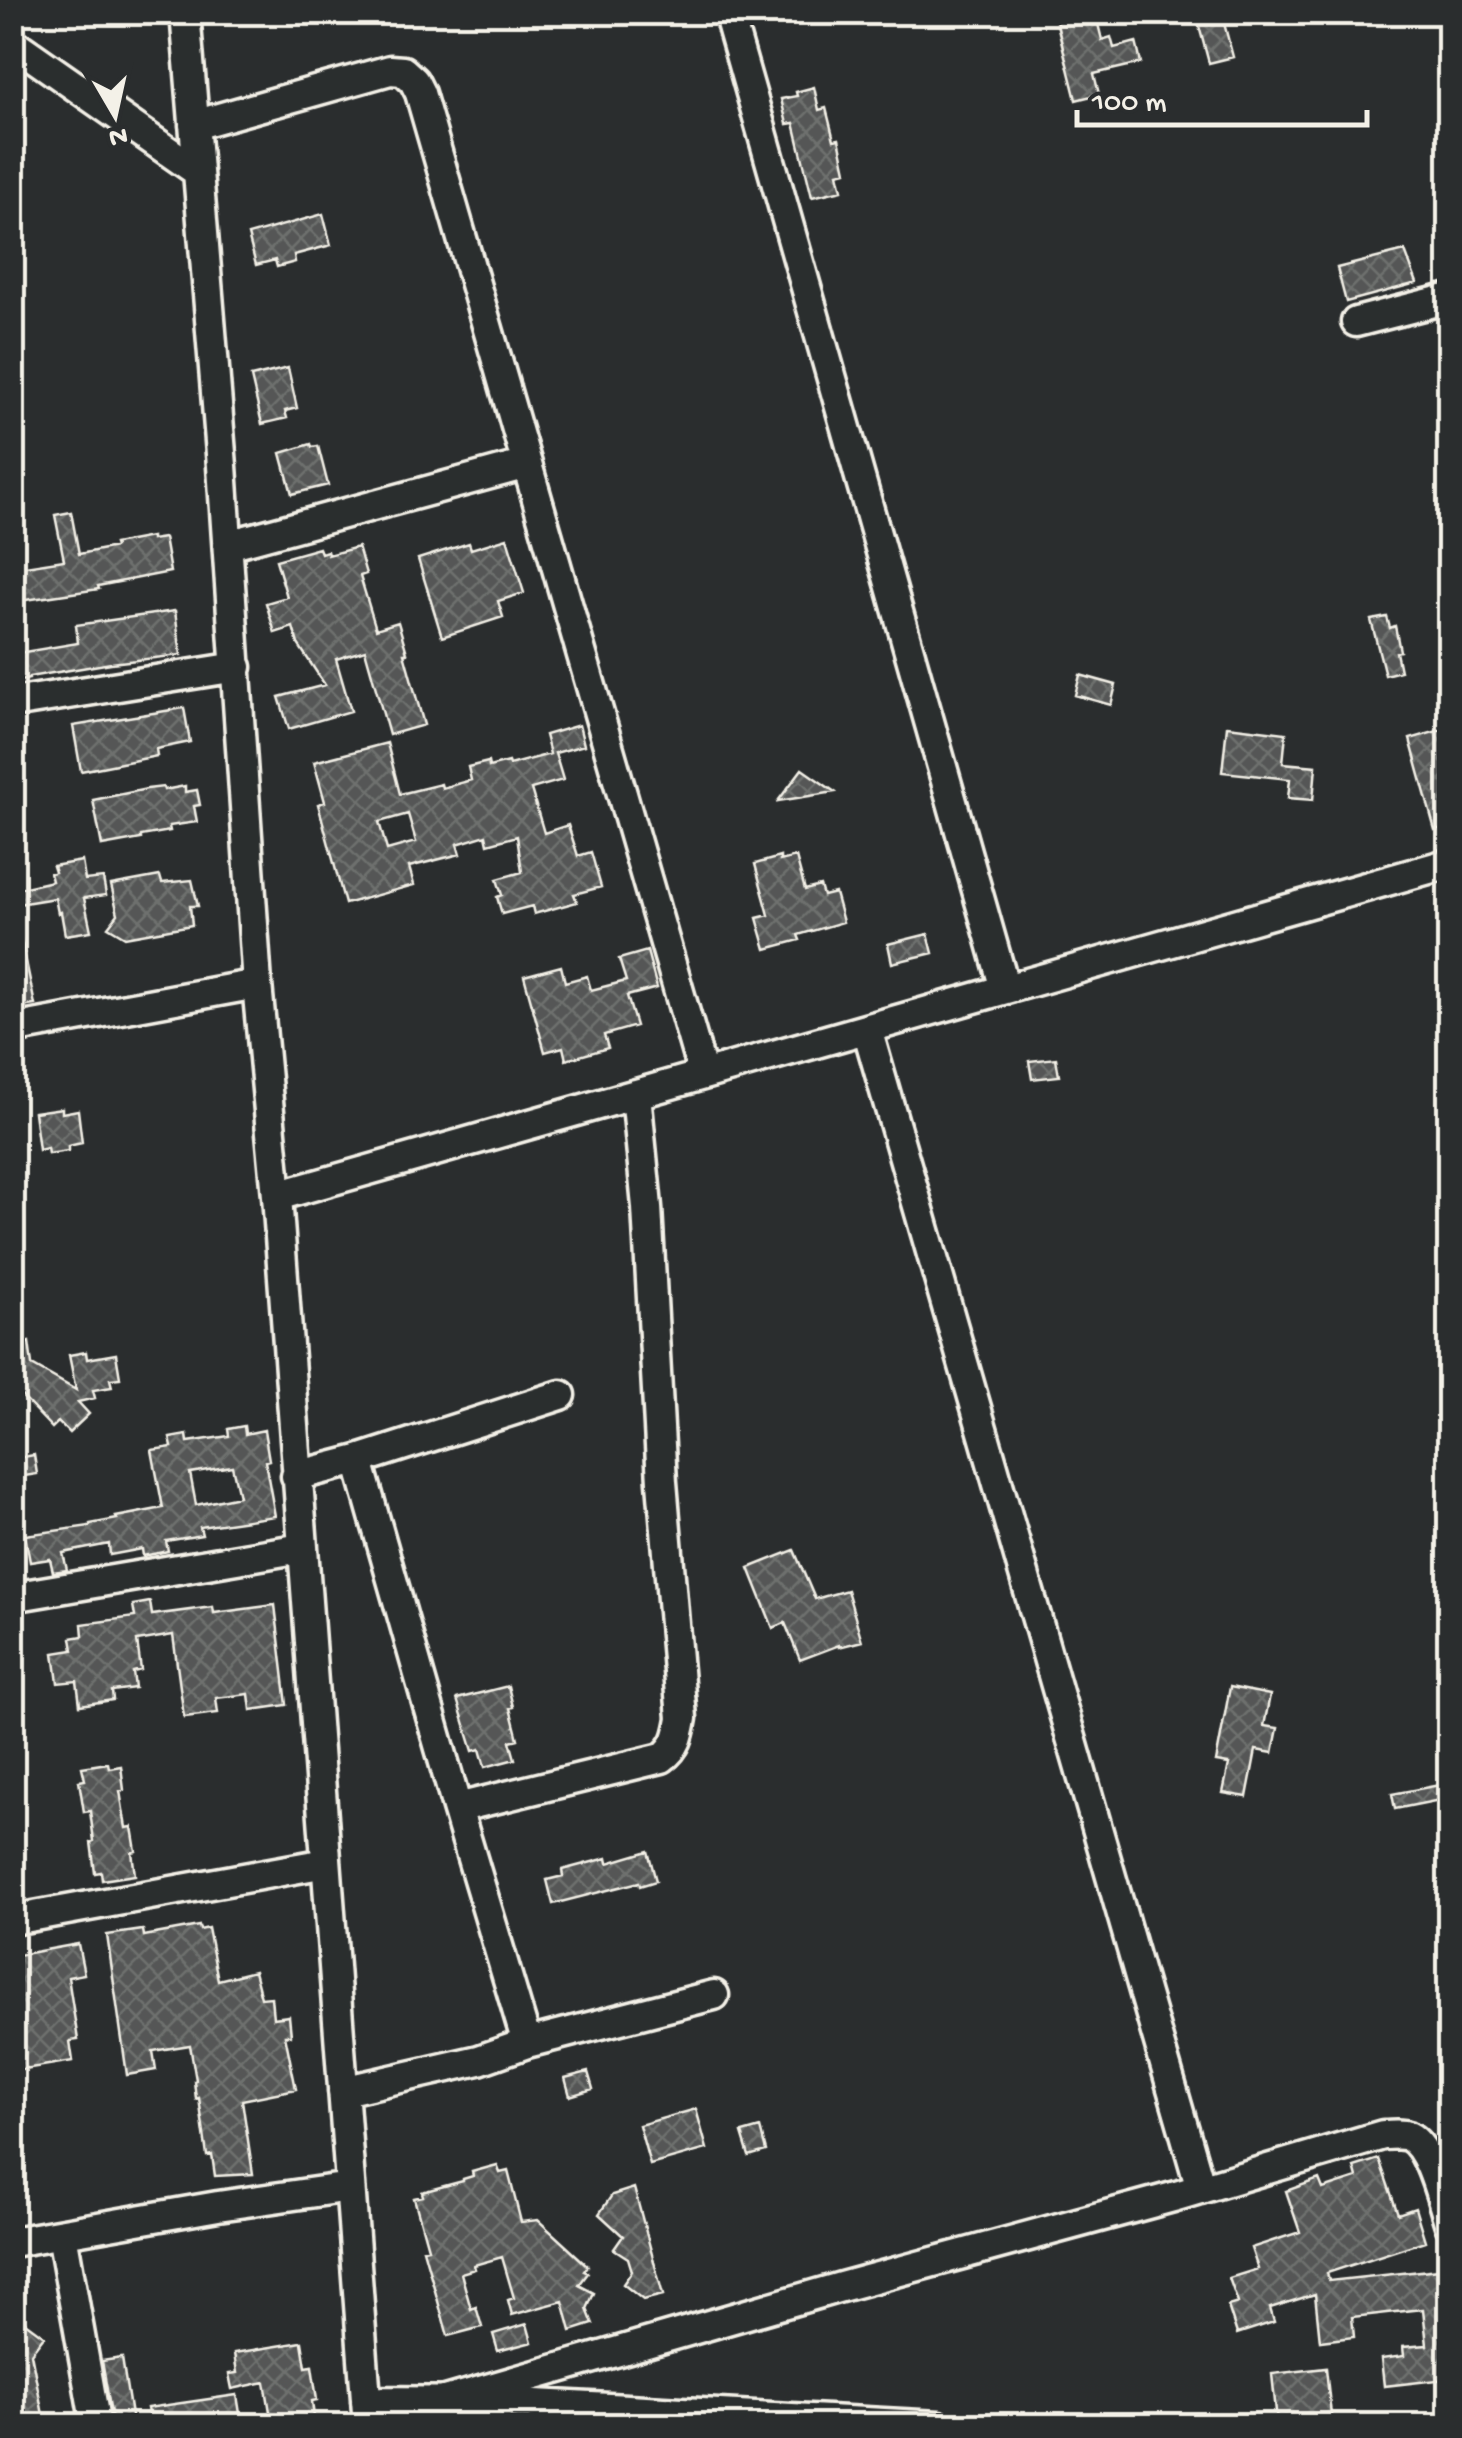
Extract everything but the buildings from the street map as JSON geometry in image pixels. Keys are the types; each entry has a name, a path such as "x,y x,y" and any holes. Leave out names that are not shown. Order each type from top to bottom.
{"street":[{"path":"185,12 367,2413 442,2402 1368,2139 1404,2134 1419,2144 1450,2225"},
{"path":"728,12 1005,989"},
{"path":"12,42 198,172"},
{"path":"194,125 390,70 403,71 414,82 702,1075"},
{"path":"1356,322 1450,298"},
{"path":"228,545 526,464"},
{"path":"12,704 237,667"},
{"path":"276,1196 1450,863"},
{"path":"12,1029 258,984"},
{"path":"866,1028 1201,2189"},
{"path":"456,1808 662,1758 671,1752 678,1739 682,1718 636,1094"},
{"path":"296,1476 561,1396"},
{"path":"358,1460 527,2043"},
{"path":"12,1597 302,1548"},
{"path":"12,1920 326,1863"},
{"path":"343,2091 479,2060 527,2043 714,1995"},
{"path":"12,2242 218,2206 350,2188"},
{"path":"62,2234 96,2426"},
{"path":"442,2402 518,2402 939,2426"}]}
